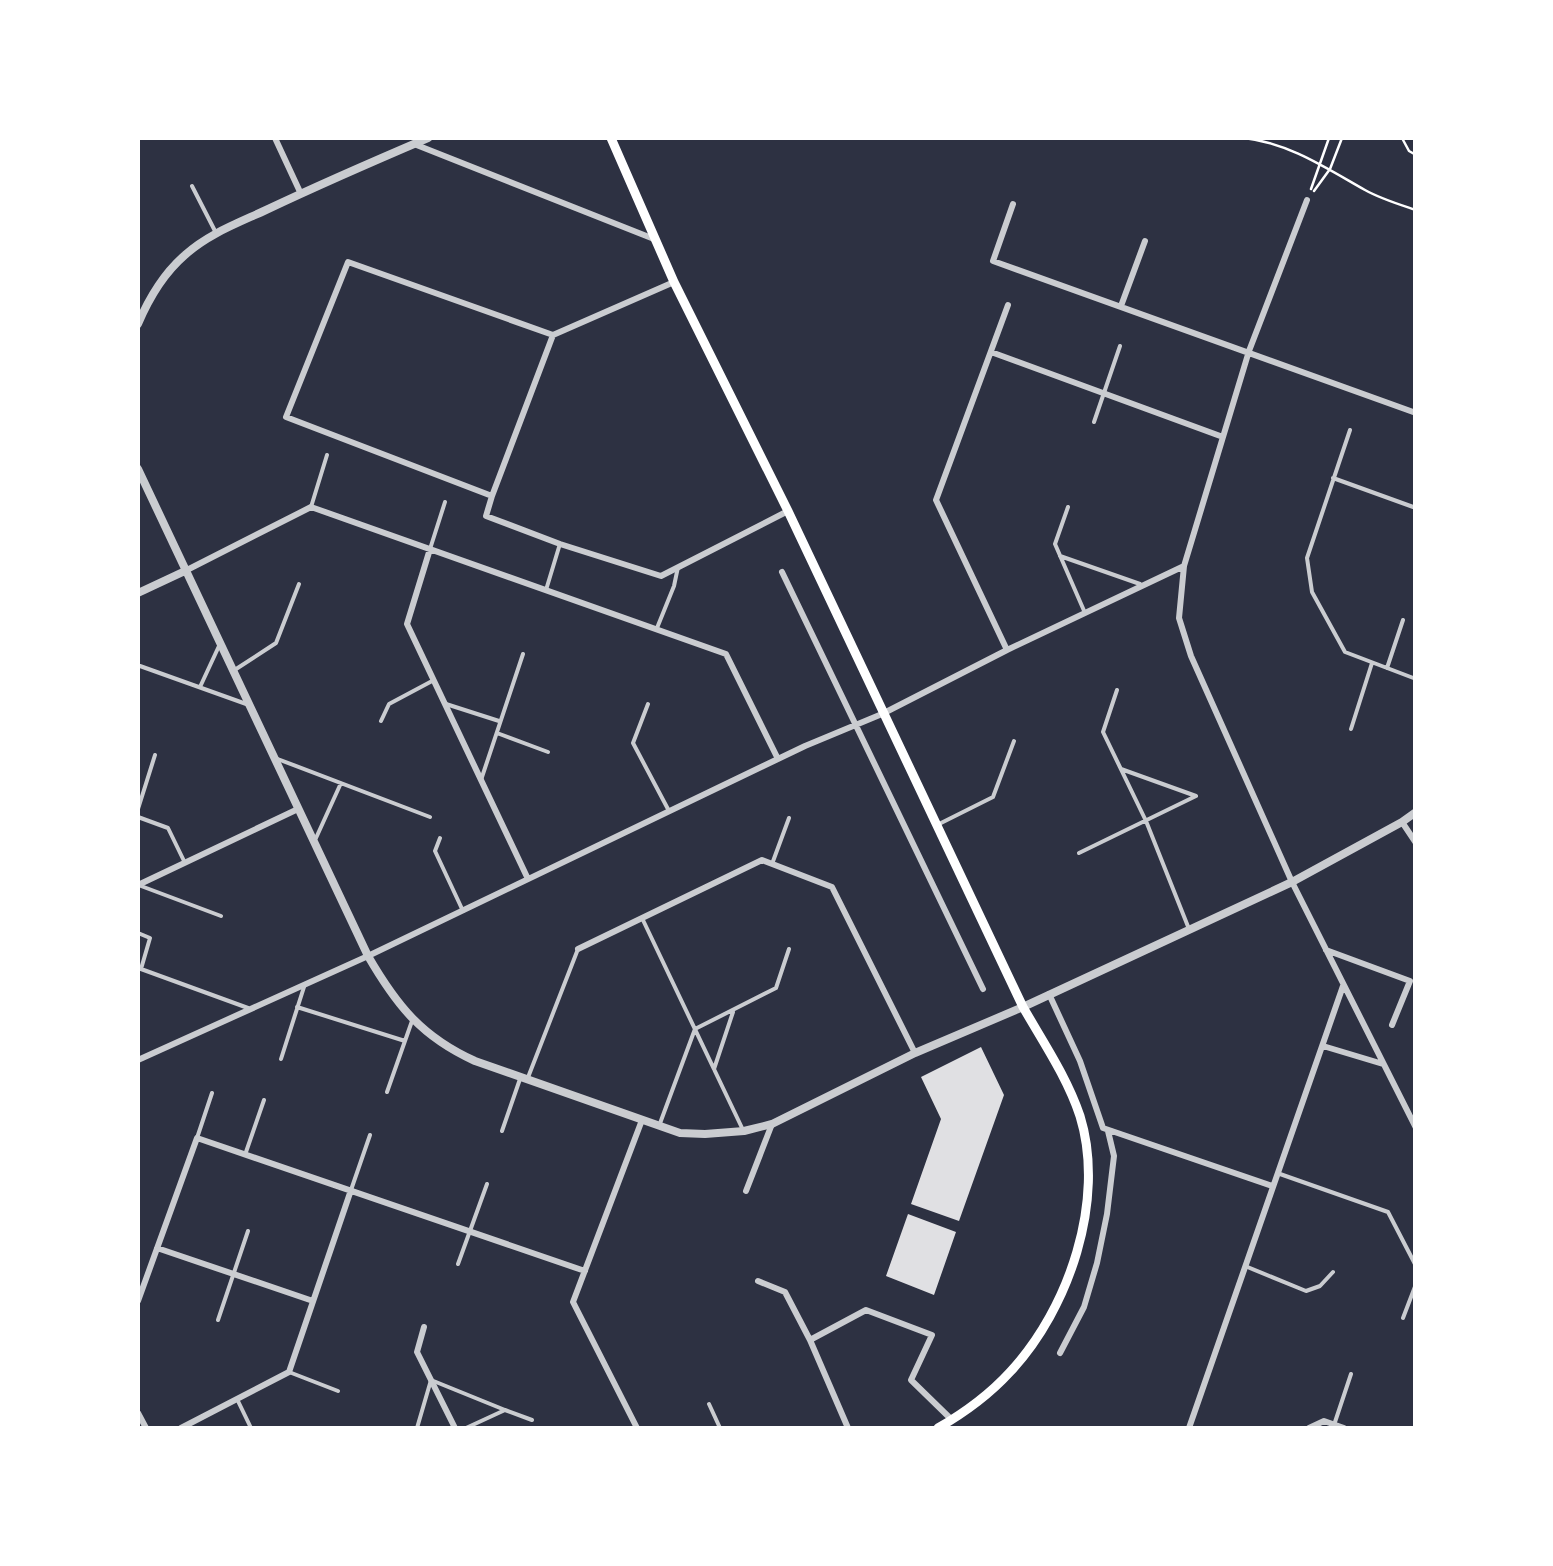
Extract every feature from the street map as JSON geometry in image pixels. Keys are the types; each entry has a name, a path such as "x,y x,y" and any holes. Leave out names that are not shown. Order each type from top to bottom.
{"main road":[{"path":"611,138 674,282 788,511 1023,1007 1068,1086 1081,1119 1088,1162 1086,1210 1080,1243 1057,1302 1012,1371 938,1428"}],"street":[{"path":"274,138 301,194"},
{"path":"138,324 163,278 184,255 216,234 428,138"},
{"path":"413,144 655,239"},
{"path":"1307,200 1249,352 1184,566 1179,618 1190,656 1292,882 1416,1128"},
{"path":"1013,204 993,261 1416,413"},
{"path":"1122,306 1145,241"},
{"path":"492,496 286,417 348,262 553,335 674,282"},
{"path":"1007,650 936,500 1008,306"},
{"path":"553,335 486,516 661,576 788,511"},
{"path":"991,352 1223,438"},
{"path":"138,473 368,956 402,1009 449,1049 680,1132 744,1131 772,1124 914,1053 1023,1007 1292,882 1416,812"},
{"path":"138,593 312,507 726,654 778,759"},
{"path":"430,549 407,624 528,880"},
{"path":"138,1060 368,956 778,759 882,714 1184,566"},
{"path":"782,572 984,988"},
{"path":"138,885 298,809"},
{"path":"1402,822 1416,844"},
{"path":"578,949 762,860 832,887 914,1053"},
{"path":"1326,950 1410,980 1392,1025"},
{"path":"1189,1428 1344,984"},
{"path":"1050,994 1080,1060 1103,1128 1273,1186"},
{"path":"1323,1046 1384,1064"},
{"path":"637,1428 573,1302 642,1120"},
{"path":"746,1191 772,1124"},
{"path":"1060,1353 1084,1307 1097,1263 1114,1156 1108,1130"},
{"path":"138,1300 197,1138 585,1271"},
{"path":"187,1428 289,1372 351,1190"},
{"path":"156,1248 313,1301"},
{"path":"758,1282 785,1292 848,1428"},
{"path":"810,1340 866,1310 932,1335 911,1380 952,1420"},
{"path":"424,1327 417,1352 455,1428"},
{"path":"138,1412 146,1428"},
{"path":"1309,1428 1324,1421 1344,1428"}],"lane":[{"path":"192,186 216,234"},
{"path":"1094,422 1120,346"},
{"path":"1350,430 1307,558 1312,592 1344,652 1416,679"},
{"path":"312,507 326,455"},
{"path":"1333,478 1416,508"},
{"path":"430,549 445,502"},
{"path":"1068,506 1055,544 1085,613"},
{"path":"546,590 560,544"},
{"path":"1060,556 1144,585"},
{"path":"657,628 678,567"},
{"path":"233,671 276,643 299,584"},
{"path":"1387,668 1403,620"},
{"path":"200,688 220,643"},
{"path":"481,780 523,654"},
{"path":"1350,729 1372,662"},
{"path":"140,666 249,705"},
{"path":"381,721 389,704 434,680"},
{"path":"1117,690 1104,732 1146,821 1189,929"},
{"path":"446,704 500,722"},
{"path":"648,704 633,743 669,811"},
{"path":"496,733 548,752"},
{"path":"937,825 993,797 1014,741"},
{"path":"138,809 155,755"},
{"path":"274,758 430,816"},
{"path":"1079,853 1196,796 1121,768"},
{"path":"314,842 341,783"},
{"path":"138,816 168,828 185,863"},
{"path":"772,864 789,818"},
{"path":"440,838 435,852 463,911"},
{"path":"138,885 221,916"},
{"path":"642,918 744,1131"},
{"path":"138,933 150,938 140,969 251,1009"},
{"path":"502,1132 578,949"},
{"path":"659,1126 695,1029 776,988 789,949"},
{"path":"281,1059 305,984"},
{"path":"297,1007 405,1041"},
{"path":"714,1069 734,1009"},
{"path":"387,1092 412,1020"},
{"path":"197,1138 212,1094"},
{"path":"245,1154 264,1100"},
{"path":"351,1190 370,1135"},
{"path":"1278,1173 1388,1212 1416,1266"},
{"path":"458,1264 486,1184"},
{"path":"218,1320 248,1232"},
{"path":"1245,1266 1306,1291 1320,1286 1333,1272"},
{"path":"1403,1318 1416,1284"},
{"path":"289,1372 338,1392"},
{"path":"1334,1425 1351,1374"},
{"path":"417,1428 431,1380 532,1420"},
{"path":"237,1400 251,1428"},
{"path":"708,1404 720,1428"},
{"path":"466,1428 505,1410"}],"path":[{"path":"1244,138 1304,155 1378,197 1416,210"},
{"path":"1307,200 1329,138"},
{"path":"1307,200 1330,169 1342,138"},
{"path":"1402,138 1416,155"}],"building":[{"path":"981,1047 1004,1095 959,1221 911,1204 941,1119 921,1077"},
{"path":"908,1214 956,1232 934,1295 886,1276"}]}
